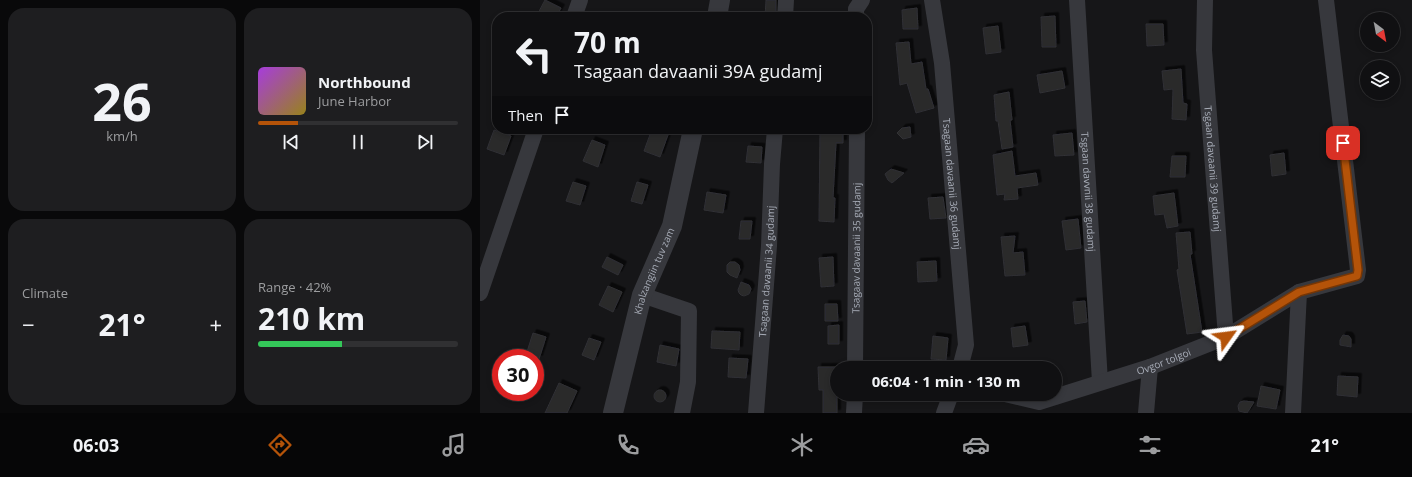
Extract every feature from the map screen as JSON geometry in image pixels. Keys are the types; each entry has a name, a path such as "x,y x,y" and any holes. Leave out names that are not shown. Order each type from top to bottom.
{"street":[{"path":"576,12 580,0"},
{"path":"718,12 720,0"},
{"path":"785,12 786,0"},
{"path":"856,12 856,9 862,0"},
{"name":"Tsagaan davaanii 36 gudamj","path":"932,0 942,63 966,345 962,361"},
{"name":"Tsgaan davvnii 38 gudamj","path":"1077,0 1100,382"},
{"name":"Tsgaan davaanii 39 gudamj","path":"1205,0 1204,50 1226,337"},
{"name":"Ovgor tolgoi","path":"1023,401 1038,407 1100,382 1150,366 1226,337 1299,292 1357,276 1358,270 1326,0"},
{"path":"480,293 534,134"},
{"name":"Khalzangiin tuv zam","path":"613,413 642,295 672,226 692,134"},
{"name":"Tsagaan davaanii 34 gudamj","path":"756,413 775,134"},
{"name":"Tsagaav davaanii 35 gudamj","path":"855,361 857,134"},
{"path":"1293,413 1299,292"},
{"path":"642,295 689,311 688,382 682,413"},
{"path":"1146,413 1150,366"},
{"path":"854,413 855,401"},
{"path":"944,413 948,401"}],"building":[{"path":"545,0 561,8 559,12 539,12"},
{"path":"766,0 776,0 776,12 765,12"},
{"path":"917,8 918,29 903,29 902,10"},
{"path":"1055,16 1056,47 1042,47 1041,17"},
{"path":"1146,24 1163,24 1164,45 1147,46"},
{"path":"998,26 1001,52 986,54 983,28"},
{"path":"909,42 911,64 922,62 926,89 928,89 934,108 916,113 907,83 900,85 896,43"},
{"path":"1181,69 1183,103 1187,104 1186,120 1172,119 1173,89 1164,90 1162,71"},
{"path":"1062,71 1065,88 1040,93 1037,75"},
{"path":"1009,92 1013,147 1002,149 998,121 996,121 994,95"},
{"path":"910,127 911,137 903,139 897,133 902,128"},
{"path":"1072,133 1074,155 1055,156 1053,135"},
{"path":"493,134 505,134 511,136 504,155 487,149"},
{"path":"650,134 668,134 660,157 644,151"},
{"path":"820,134 843,134 843,143 836,143 833,198 835,198 834,222 819,221"},
{"path":"592,140 605,145 598,167 583,161"},
{"path":"748,146 762,147 761,163 746,162"},
{"path":"1012,151 1015,176 1036,173 1038,185 1017,188 1018,199 1004,200 1005,194 997,195 993,155"},
{"path":"1284,153 1286,174 1272,176 1270,155"},
{"path":"1172,156 1186,156 1185,177 1170,177"},
{"path":"891,169 904,173 892,183 888,180 885,174"},
{"path":"573,182 586,186 580,205 566,201"},
{"path":"637,182 648,185 642,204 631,201"},
{"path":"707,192 726,195 723,213 704,210"},
{"path":"1174,193 1178,226 1167,228 1164,214 1155,215 1153,196"},
{"path":"943,197 946,218 930,219 928,198"},
{"path":"1078,219 1081,248 1066,250 1062,221"},
{"path":"741,221 752,221 750,239 739,239"},
{"path":"1190,232 1192,254 1190,254 1202,332 1187,334 1177,270 1179,269 1176,233"},
{"path":"1015,236 1013,253 1023,252 1025,275 1005,276 1001,237"},
{"path":"607,257 623,265 618,275 602,267"},
{"path":"833,257 834,286 821,287 819,258"},
{"path":"936,261 937,281 918,282 917,262"},
{"path":"730,262 735,262 739,265 740,270 737,278 727,272 727,265"},
{"path":"741,282 749,285 751,289 749,294 744,296 739,293 738,290"},
{"path":"608,286 622,292 613,312 599,305"},
{"path":"1085,301 1087,322 1075,324 1073,302"},
{"path":"825,304 837,304 838,321 825,321"},
{"path":"839,325 839,344 828,344 828,326"},
{"path":"1025,326 1028,345 1013,347 1011,328"},
{"path":"712,331 740,332 739,350 711,348"},
{"path":"533,333 546,337 542,349 528,349"},
{"path":"1343,335 1349,336 1351,339 1351,347 1340,345 1340,340"},
{"path":"933,336 948,338 946,360 931,359"},
{"path":"589,338 601,342 594,360 582,355"},
{"path":"660,345 679,349 676,366 657,362"},
{"path":"729,358 748,359 746,378 728,377"},
{"path":"818,367 830,367 830,401 837,401 837,413 823,413 823,390 819,390"},
{"path":"1338,376 1358,377 1357,397 1337,395"},
{"path":"559,383 577,391 567,413 545,413"},
{"path":"1261,386 1280,390 1276,409 1257,406"},
{"path":"658,390 662,390 666,396 662,402 658,402 654,398 654,394"},
{"path":"1240,402 1254,402 1247,413 1239,411 1238,406"}],"route":[{"path":"1226,337 1299,292 1357,276 1358,270 1343,143"}]}
